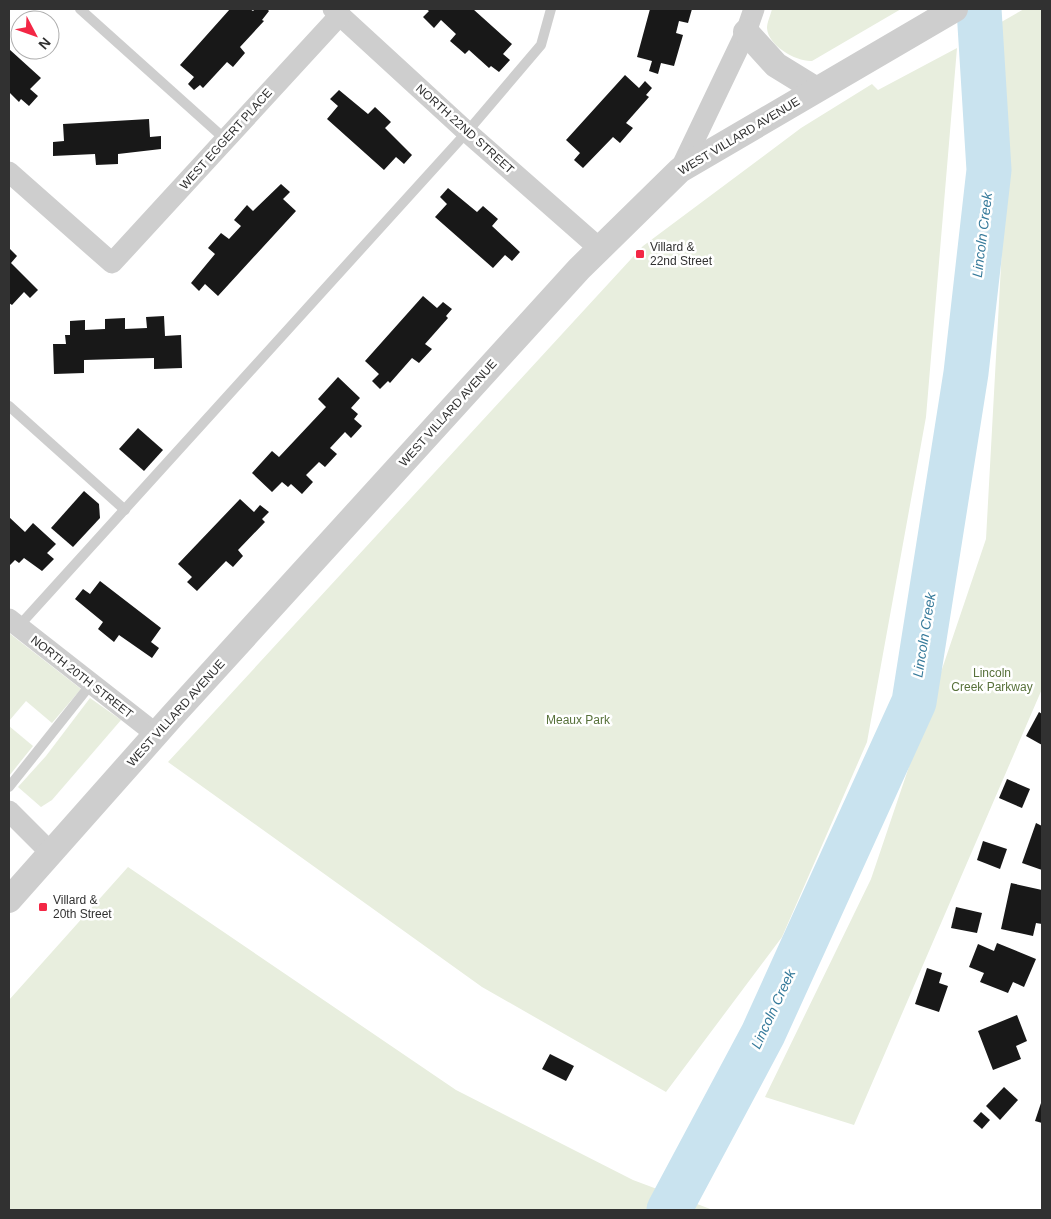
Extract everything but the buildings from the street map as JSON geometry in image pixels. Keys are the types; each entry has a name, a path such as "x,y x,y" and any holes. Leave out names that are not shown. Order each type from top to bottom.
{"street":[{"name":"WEST VILLARD AVENUE","path":"9,900 156,734 599,248 680,170 815,89 955,9"},
{"name":"WEST EGGERT PLACE","path":"9,172 112,263 226,140 337,12"},
{"name":"NORTH 22ND STREET","path":"337,12 467,132 599,248"},
{"path":"750,20 776,65 815,89"},
{"path":"680,170 750,20"},
{"name":"NORTH 20TH STREET","path":"13,623 156,734"},
{"path":"9,811 51,853"}],"lane":[{"path":"80,9 226,140"},
{"path":"13,623 125,510 467,132 541,45 551,9"},
{"path":"9,406 125,510"},
{"path":"9,787 91,684"}],"green space":[{"path":"772,9 901,9 812,61 806,61 784,52 772,41 767,28"},
{"name":"Lincoln Creek Parkway","path":"1024,9 1042,9 1042,689 854,1125 765,1097 871,879 986,539 1008,138 989,29"},
{"name":"Meaux Park","path":"957,48 926,417 867,742 782,937 666,1092 482,987 168,762 643,246 801,128 872,84 878,90"},
{"path":"9,633 81,689 52,723 26,701 9,721"},
{"path":"90,698 121,720 52,800 41,807 18,787 46,756"},
{"path":"9,726 33,746 9,776"},
{"path":"128,867 456,1090 633,1180 713,1210 9,1210 9,1000"}],"waterway":[{"name":"Lincoln Creek","path":"669,1210 763,1034 914,702 966,373 989,170 979,9"}],"place":[{"name":"Villard & 22nd Street","path":"640,254"},
{"name":"Villard & 20th Street","path":"43,907"}]}
